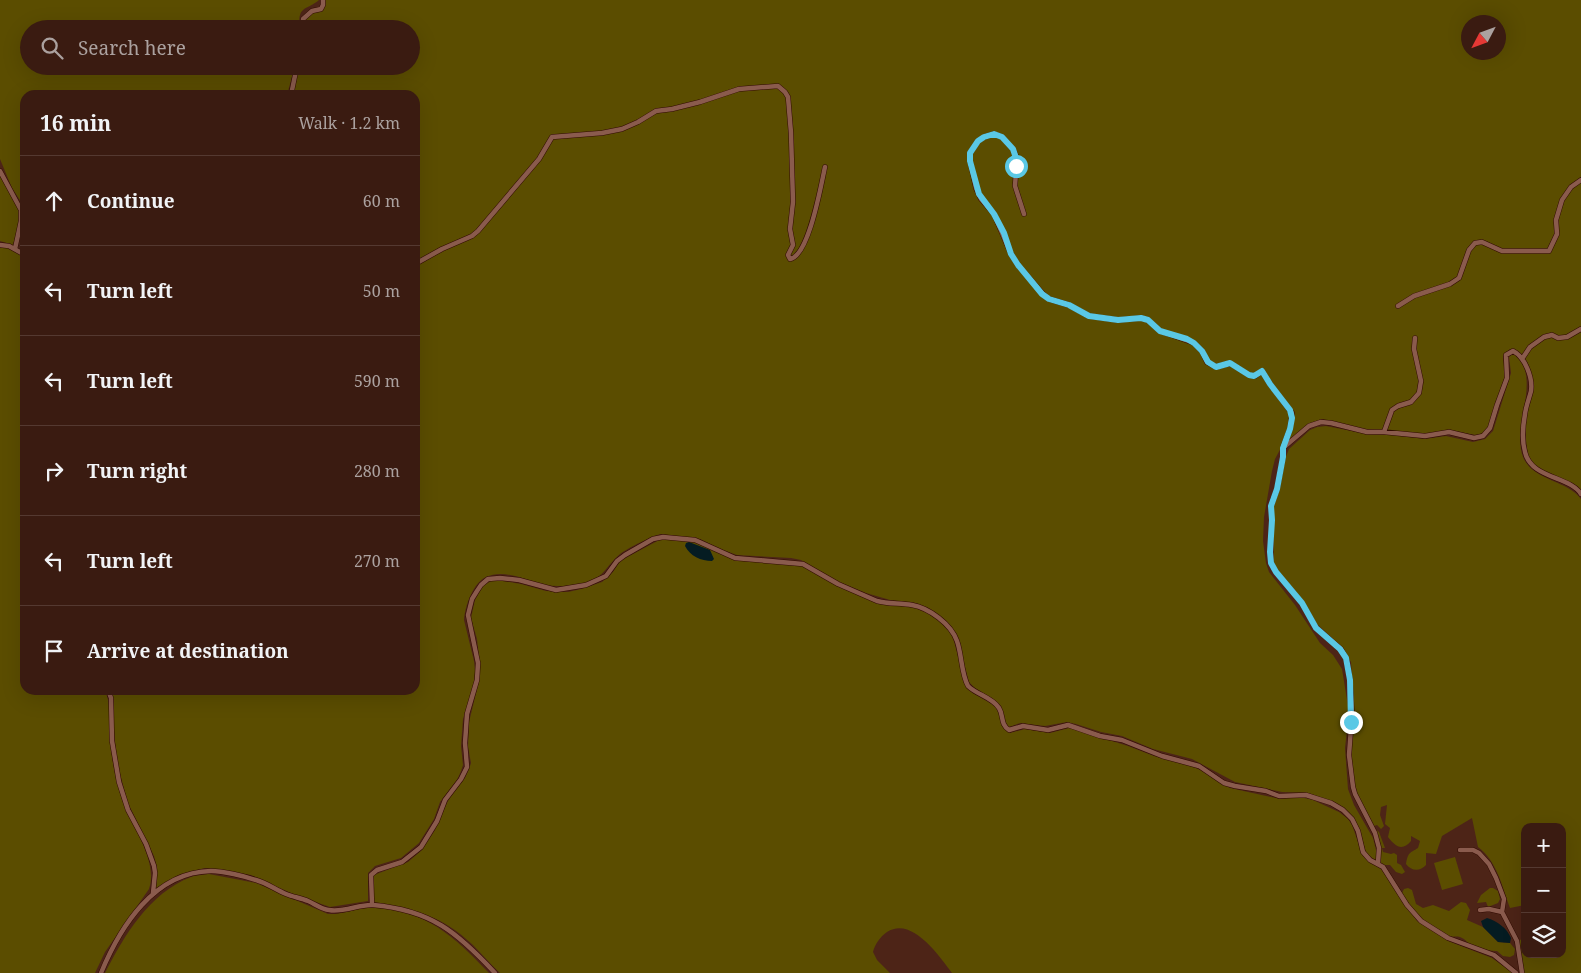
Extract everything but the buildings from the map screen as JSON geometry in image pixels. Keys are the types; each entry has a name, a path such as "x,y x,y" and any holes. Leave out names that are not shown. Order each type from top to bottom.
{"street":[{"path":"303,20 312,11 321,9 323,0"},
{"path":"292,90 295,75"},
{"path":"420,261 442,248 472,236 478,231 533,167 552,137 602,133 622,129 656,111 700,102 740,89 778,86 788,96 793,202 790,228 793,245 788,255 790,259 795,258 805,244 824,167"},
{"path":"1024,214 1015,186 1016,158 1013,149 1002,137 994,134 984,137 978,141 970,153 976,188 981,199 994,214 1004,233 1011,254 1042,294 1049,299 1069,305 1089,316 1118,320 1141,318 1148,320 1160,331 1194,343 1202,351 1208,362 1216,367 1230,363 1249,375 1254,376 1262,371 1292,413 1290,429 1283,448 1277,489 1271,506 1271,563 1276,572 1302,603 1316,628 1340,649 1346,658 1352,714 1349,755 1353,787 1375,832 1379,848 1378,864"},
{"path":"0,171 20,208"},
{"path":"1398,306 1418,294 1450,284 1459,278 1469,250 1475,243 1482,242 1502,250 1549,251 1557,234 1556,220 1562,200 1571,187 1581,180"},
{"path":"15,249 20,226"},
{"path":"0,245 6,245 20,252"},
{"path":"1522,359 1530,347 1544,337 1552,335 1558,338 1567,338 1581,329"},
{"path":"1384,432 1392,410 1411,402 1419,393 1421,386 1414,349 1415,338"},
{"path":"1283,448 1309,426 1318,422 1331,423 1359,431 1425,436 1448,432 1474,438 1483,436 1490,428 1507,378 1506,355 1514,351 1522,359 1528,372 1531,388 1524,420 1524,445 1528,459 1542,472 1575,488 1581,494"},
{"path":"372,905 371,874 377,870 402,862 421,847 437,821 445,800 461,779 467,766 467,714 476,685 478,663 468,615 472,599 480,585 488,579 500,578 519,580 556,590 586,585 606,576 625,555 653,540 663,537 696,540 735,558 803,564 838,584 877,601 914,605 925,610 953,632 959,647 966,682 972,690 997,705 1006,728 1013,730 1027,726 1048,730 1068,725 1100,736 1122,740 1162,756 1199,766 1224,783 1266,791 1280,796 1301,794 1320,799 1348,814 1358,831 1366,857 1378,864 1387,873 1407,905 1421,921 1448,938 1494,955 1516,973"},
{"path":"110,695 113,749 120,782 128,810 146,844 154,866 153,893"},
{"path":"1460,850 1473,850 1483,857 1499,884 1504,899 1502,912 1517,941 1522,973"},
{"path":"101,973 116,940 153,893 185,876 213,871 255,880 287,895 306,900 331,911 372,905 425,916 456,934 495,973"},
{"path":"1480,910 1489,909 1502,912"}],"shaded area":[{"path":"0,0 319,0 301,12 299,20 20,20 20,75 293,75 288,90 20,90 20,200 12,188 0,159"},
{"path":"325,0 1581,0 1581,492 1540,470 1528,455 1526,430 1527,414 1533,391 1532,376 1525,358 1516,350 1510,349 1503,356 1505,376 1489,425 1484,433 1476,435 1449,430 1426,434 1364,429 1322,419 1310,423 1282,446 1275,459 1272,471 1264,517 1263,541 1266,563 1269,572 1295,605 1320,643 1333,655 1342,669 1349,712 1345,748 1348,789 1354,805 1373,838 1377,854 1376,861 1366,853 1360,831 1350,814 1330,801 1309,793 1282,792 1235,782 1192,759 1153,749 1122,736 1067,722 1045,726 1020,723 1009,727 1005,722 1001,706 969,682 956,633 928,608 916,603 890,600 866,593 837,581 801,560 737,555 700,539 661,534 623,552 614,559 603,573 588,582 566,586 549,586 516,576 500,574 486,577 477,584 468,602 464,620 475,671 474,684 463,719 461,746 463,765 461,771 457,780 440,802 434,819 419,843 401,858 375,866 368,873 368,901 330,907 293,894 251,875 205,868 185,873 156,888 157,867 154,856 128,803 117,763 113,720 114,700 112,695 420,695 420,90 293,90 297,75 420,75 420,20 305,20 312,13 318,12"},
{"path":"0,176 20,211 13,245 0,241"},
{"path":"0,248 8,248 20,254 20,695 107,695 116,780 125,807 147,854 151,878 149,889 105,952 95,973 0,973"},
{"path":"1513,353 1522,363 1526,375 1527,388 1520,445 1523,457 1534,471 1568,488 1581,499 1581,973 1523,973 1521,958 1566,958 1566,823 1521,823 1521,906 1510,908 1490,859 1478,847 1472,818 1442,836 1436,854 1426,853 1426,865 1424,867 1418,870 1410,868 1406,864 1409,855 1418,848 1420,841 1411,836 1411,841 1405,846 1396,845 1388,837 1390,828 1385,824 1387,805 1381,807 1380,815 1384,826 1381,829 1377,825 1374,826 1357,794 1351,755 1354,705 1351,662 1341,646 1317,624 1295,590 1277,571 1272,561 1274,505 1285,459 1289,449 1310,430 1326,426 1367,434 1425,439 1446,436 1473,442 1485,439 1493,431 1511,373 1509,357"},
{"path":"661,539 695,542 742,561 800,564 878,602 913,607 929,614 942,623 952,634 966,686 973,693 995,706 1003,727 1010,733 1025,729 1050,733 1069,728 1074,729 1154,756 1191,766 1203,771 1230,788 1280,799 1300,797 1313,800 1339,812 1352,825 1363,856 1381,869 1417,921 1448,941 1492,958 1513,973 952,973 924,940 906,929 896,928 882,936 876,943 873,952 877,960 890,973 500,973 473,945 439,920 415,911 374,902 372,881 374,875 408,862 422,850 435,830 450,796 465,778 469,769 471,763 468,747 469,722 480,677 477,639 471,618 475,600 483,586 497,580 546,591 568,592 581,589 602,582 613,572 620,561"},
{"path":"1375,829 1379,832 1385,848 1382,848 1383,852 1397,855 1397,863 1401,865 1405,872 1402,874 1396,872 1390,865 1384,865 1379,862 1380,849"},
{"path":"1455,857 1463,884 1442,890 1434,863"},
{"path":"209,874 256,883 328,914 338,914 367,908 404,912 421,918 450,936 489,973 105,973 129,931 150,905 176,884 193,876"},
{"path":"1490,888 1498,891 1500,899 1498,903 1488,907 1486,902 1477,903 1481,895"},
{"path":"1404,889 1412,890 1416,904 1423,908 1433,905 1449,911 1461,902 1466,903 1470,910 1467,920 1483,927 1498,942 1510,943 1515,949 1514,955 1510,957 1503,956 1497,951 1478,947 1460,937 1449,937 1440,932 1427,923 1410,906 1402,893"},
{"path":"1521,939 1521,957 1519,941"}],"water":[{"path":"689,542 710,550 714,559 712,561 704,560 693,555 685,546"},
{"path":"1487,918 1504,928 1511,938 1510,943 1498,942 1483,927 1481,921"}],"route":[{"path":"1016,166 1013,149 1002,137 994,134 978,141 970,153 976,188 981,199 994,214 998,225 1004,233 1011,254 1018,265 1042,294 1089,316 1118,320 1141,318 1148,320 1160,331 1194,343 1212,366 1219,367 1230,363 1249,375 1254,376 1262,371 1292,413 1292,422 1283,448 1277,489 1270,511 1272,520 1270,558 1273,568 1294,592 1316,628 1344,653 1348,664 1350,680 1351,722"}]}
